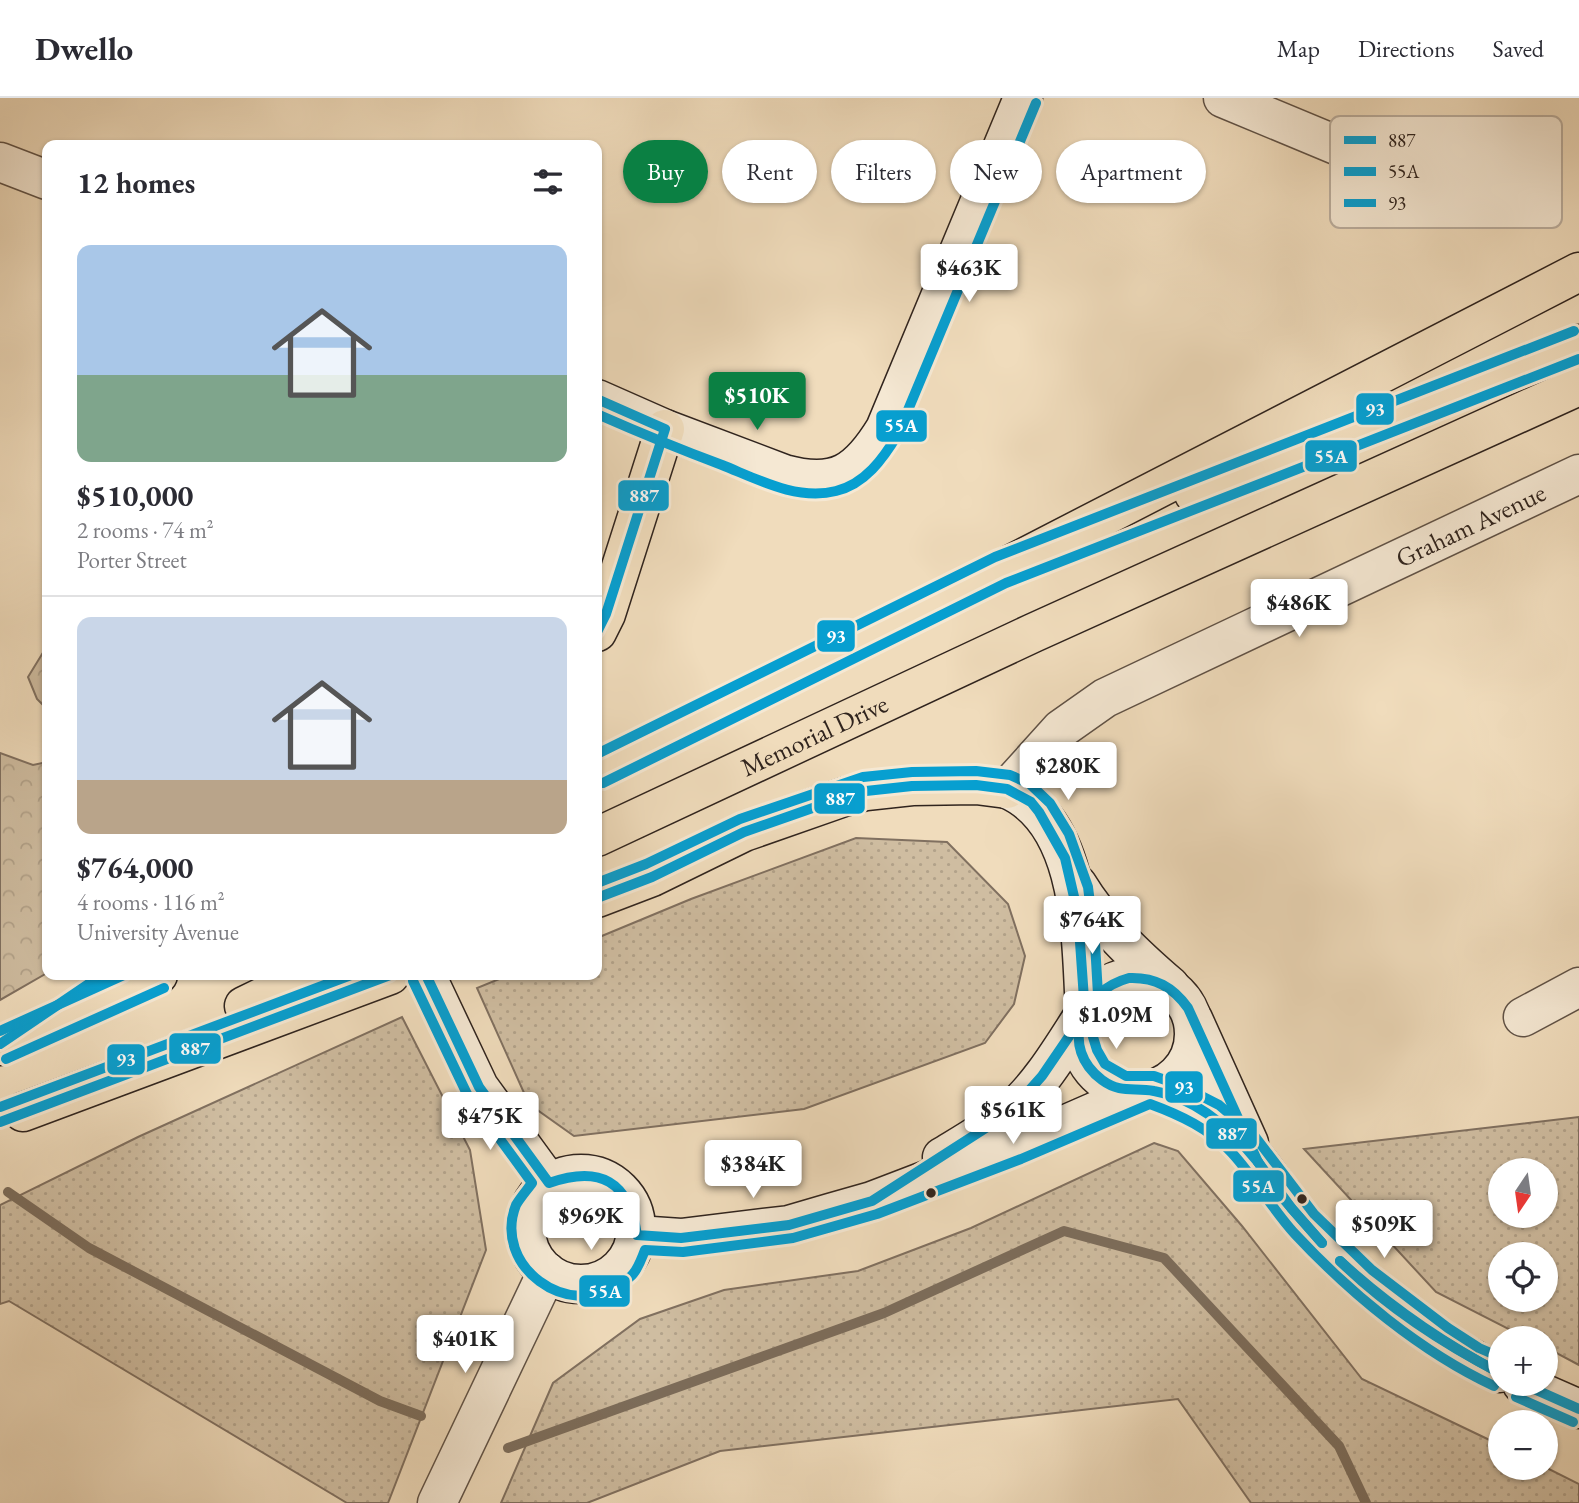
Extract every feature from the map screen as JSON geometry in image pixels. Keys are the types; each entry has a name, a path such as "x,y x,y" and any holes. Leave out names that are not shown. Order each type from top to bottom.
{"highway":[{"path":"602,768 1000,569 1579,272"},
{"path":"1000,569 1579,344"},
{"name":"Memorial Drive","path":"602,835 1033,634 1579,386"},
{"path":"602,622 665,429"},
{"path":"602,896 652,877 744,832 844,797 912,786 976,785 1007,789"},
{"path":"0,1045 95,980"},
{"path":"0,1045 147,980"},
{"path":"11,1117 298,980"},
{"path":"11,1117 377,980"}],"main road":[{"path":"602,401 665,429 784,474 822,480 853,470 871,452 885,429 1023,98"},
{"path":"1223,98 1330,142"},
{"path":"0,162 42,178"},
{"name":"Graham Avenue","path":"1007,789 1061,729 1105,698 1579,474"},
{"path":"1007,789 1031,802 1039,812 1058,841 1069,870 1078,914 1084,1014 1079,1037 1084,1056 1096,1074 1122,1090 1147,1091 1177,1099 1212,1117 1243,1144 1304,1223 1363,1281 1432,1334 1488,1367"},
{"path":"1069,870 1110,931 1182,1000 1257,1160"},
{"path":"637,1235 681,1238 789,1225 872,1201 1016,1146 1171,1081 1190,1058 1193,1048 1194,1027 1182,1000 1158,981 1127,978 1100,991 1092,998 1042,1076 1009,1113 872,1201"},
{"path":"428,980 479,1087 549,1183"},
{"path":"1523,1017 1579,987"},
{"path":"584,1173 601,1177 617,1186 629,1200 636,1217 637,1235 632,1251 623,1265 610,1276 594,1283 578,1284 561,1280 547,1272 535,1259 527,1244 525,1227 529,1210 537,1195 549,1183 566,1175 584,1173"},
{"path":"437,1503 547,1272"},
{"path":"1549,1396 1579,1409"}],"green space":[{"path":"42,654 42,704 37,699 28,677"},
{"path":"0,753 33,765 42,763 42,976 0,1000"},
{"path":"856,838 947,842 1008,904 1025,956 1014,1004 985,1043 804,1109 574,1136 529,1104 477,988 497,980 602,980 602,936 691,899"},
{"path":"402,1017 470,1150 486,1250 388,1503 347,1503 9,1301 0,1304 0,1205 138,1137"},
{"path":"1579,1117 1579,1365 1558,1354 1558,1326 1503,1326 1436,1292 1304,1149"},
{"path":"1154,1143 1178,1151 1242,1226 1362,1379 1488,1439 1488,1480 1558,1480 1558,1474 1579,1484 1579,1503 1251,1503 1178,1399 720,1451 587,1503 501,1503 553,1383 640,1319 724,1290 858,1271 971,1228"}],"waterway":[{"path":"8,1192 89,1248 380,1401 421,1416"},
{"path":"508,1448 884,1313 1064,1231 1164,1258 1339,1446 1366,1503"}],"transit line":[{"name":"55A","path":"602,416 763,482 792,491 821,493 836,491 856,483 879,461 898,434 1036,103"},
{"name":"93","path":"602,752 995,557 1574,331"},
{"name":"55A","path":"603,783 1006,583 1579,359"},
{"name":"887","path":"602,401 665,429 602,622"},
{"name":"93","path":"602,881 646,864 740,819 863,777 912,772 976,771 1010,775 1030,784 1050,803 1069,834 1088,887 1099,1012 1093,1037 1105,1064 1126,1076 1154,1076 1182,1086 1219,1105 1253,1134 1314,1214 1372,1270 1448,1328 1488,1352"},
{"name":"887","path":"428,980 479,1087 549,1183 567,1178 597,1177 619,1190 627,1202 637,1235 681,1238 789,1225 872,1201 1009,1113 1042,1076 1085,1013 1078,914 1065,858 1031,802 1007,789 976,785 912,786 866,791 744,832 652,877 602,896"},
{"name":"887","path":"1129,978 1147,979 1163,985 1176,994 1188,1008 1258,1162 1225,1127 1199,1108 1169,1095 1115,1087 1102,1080 1089,1067 1081,1052 1081,1022 1098,995 1129,978"},
{"name":"887","path":"0,1044 95,980"},
{"name":"93","path":"0,1031 113,980"},
{"name":"93","path":"0,1107 338,980"},
{"name":"887","path":"0,1122 377,980"},
{"name":"55A","path":"413,981 467,1094 532,1183 516,1205 511,1227 515,1248 525,1267 540,1281 558,1291 578,1296 600,1294 630,1277 645,1250 683,1252 793,1238 877,1214 1021,1159 1150,1104 1194,1124 1223,1144 1295,1234 1339,1278 1413,1339 1488,1383"},
{"name":"55A","path":"6,1059 164,988"},
{"name":"887","path":"1258,1162 1292,1209 1322,1243"},
{"name":"887","path":"1258,1162 1280,1195 1322,1243"},
{"name":"887","path":"1340,1261 1416,1322 1488,1366"},
{"name":"887","path":"1340,1261 1377,1294 1416,1323 1488,1366"},
{"name":"887","path":"1550,1396 1579,1409"},
{"name":"55A","path":"1516,1397 1573,1422"}]}
